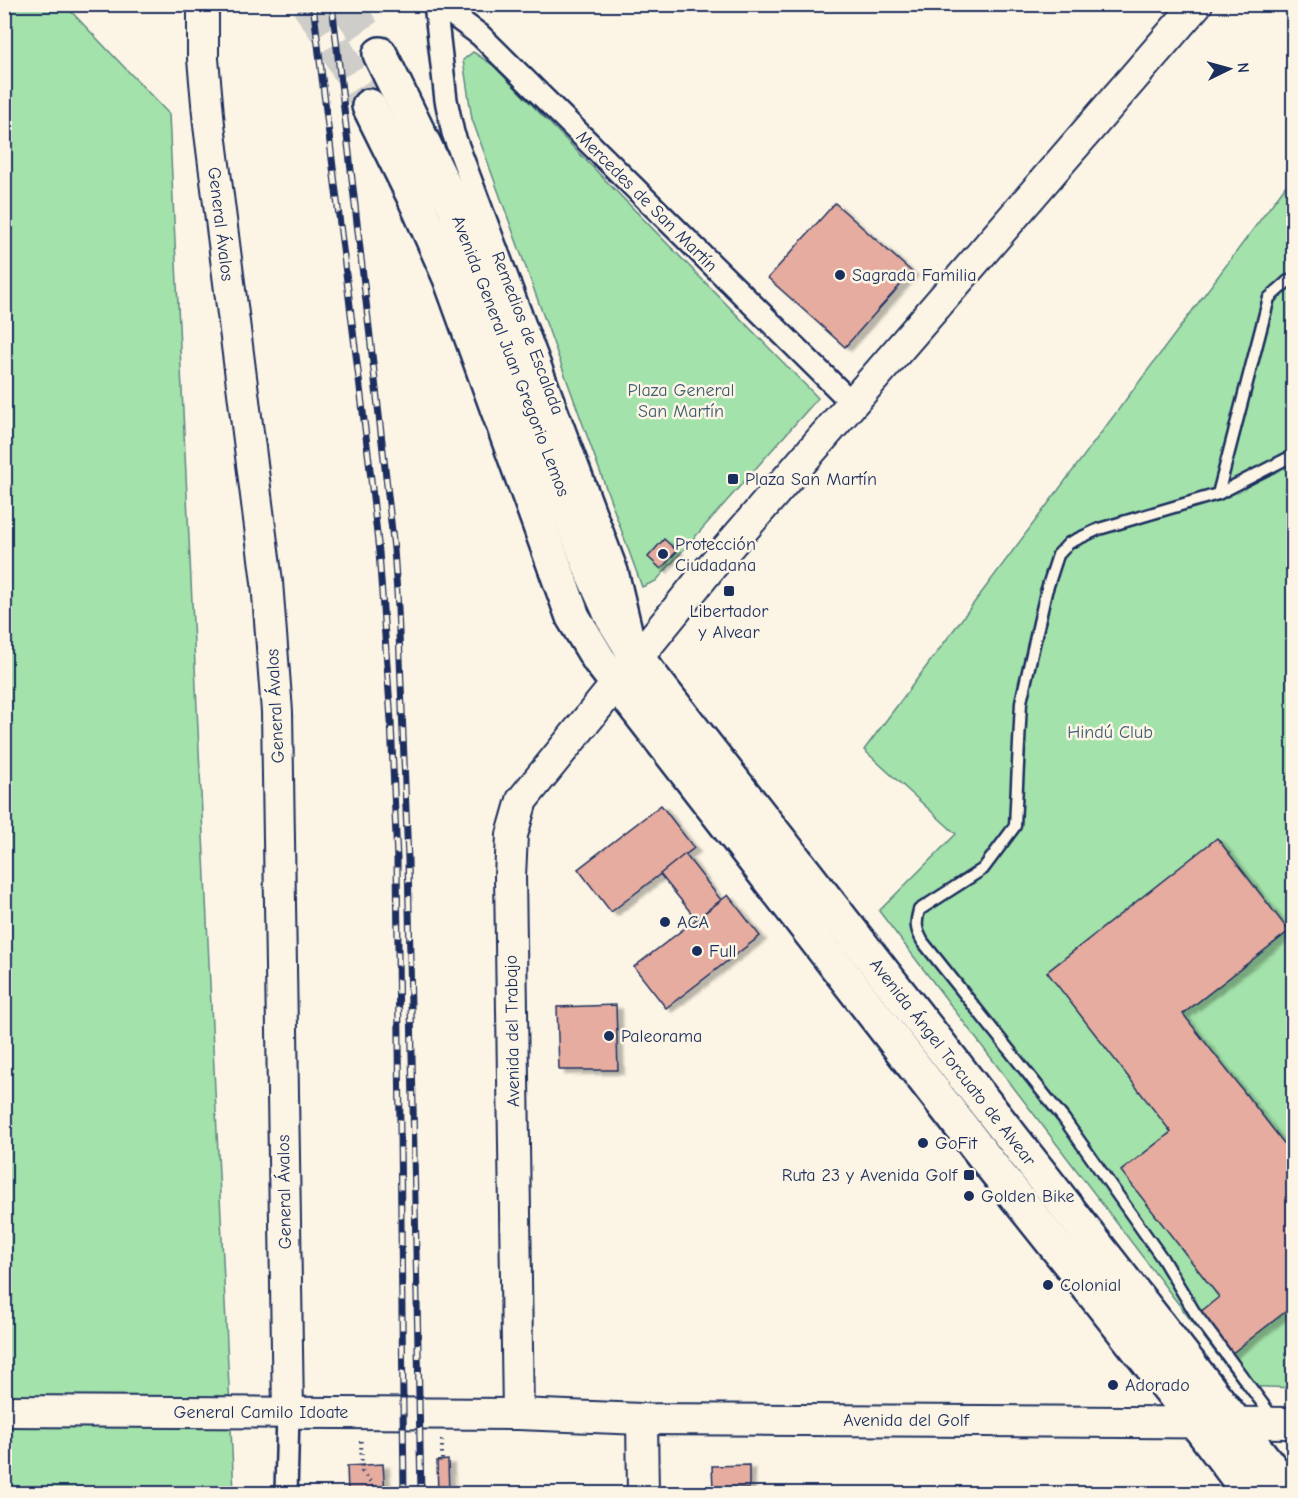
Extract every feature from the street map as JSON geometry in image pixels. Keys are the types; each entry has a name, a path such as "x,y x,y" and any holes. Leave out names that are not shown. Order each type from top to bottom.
{"main road":[{"name":"Avenida General Juan Gregorio Lemos","path":"380,54 454,206 592,572 612,616 628,671"},
{"name":"Avenida General Juan Gregorio Lemos","path":"369,106 414,197 450,278 573,617 599,660 628,671"},
{"name":"Avenida Ángel Torcuato de Alvear","path":"628,671 1291,1494"},
{"name":"Avenida Ángel Torcuato de Alvear","path":"628,671 987,1160 1196,1422 1250,1494"}],"street":[{"name":"General Ávalos","path":"203,4 203,59 208,124 267,582 277,712 288,1412"},
{"name":"Mercedes de San Martín","path":"437,4 480,35 852,403"},
{"name":"Remedios de Escalada","path":"437,4 446,100 453,133 617,571 628,671"},
{"name":"Avenida del Trabajo","path":"518,1414 510,876 512,835 522,800 718,559 1197,4"},
{"name":"General Camilo Idoate","path":"4,1411 518,1414"},
{"path":"286,1494 288,1412"},
{"name":"Avenida del Golf","path":"518,1414 642,1419 1285,1422"},
{"path":"642,1419 643,1494"}],"lane":[{"path":"1218,494 1269,298 1288,282 1293,282"},
{"path":"1285,1422 1195,1313 1162,1258 1064,1119 923,942 915,923 919,910 983,869 1015,826 1021,702 1046,592 1058,555 1069,543 1099,529 1218,494 1293,456"}],"path":[{"path":"359,1413 362,1472 373,1485 373,1494"}],"green space":[{"path":"64,4 169,114 234,1493 5,1494 4,5"},
{"name":"Plaza General San Martín","path":"473,52 493,65 818,398 656,581 642,587 472,119 463,60"},
{"name":"Hindú Club","path":"1293,176 1293,1388 1241,1386 879,911 956,834 864,750"}],"building":[{"name":"Sagrada Familia","path":"835,203 912,272 845,347 768,278"},
{"name":"Protección Ciudadana","path":"664,539 677,551 661,569 648,557"},
{"path":"661,805 694,848 611,912 578,869"},
{"path":"1217,838 1289,931 1183,1014 1294,1156 1294,1305 1231,1354 1199,1313 1219,1297 1121,1171 1171,1132 1047,972"},
{"path":"685,854 721,900 696,919 660,874"},
{"name":"Full","path":"728,895 760,936 666,1008 634,967"},
{"path":"616,1005 618,1070 559,1070 557,1007"},
{"path":"448,1460 449,1494 438,1494 437,1461"},
{"path":"383,1464 385,1494 348,1494 347,1466"},
{"path":"749,1465 749,1488 713,1489 712,1466"}],"tunnel":[{"path":"307,4 327,33 369,106"},
{"path":"345,4 380,54"}],"railway":[{"path":"313,4 379,552 391,721 397,859 404,1494"},
{"path":"332,4 394,549 398,608 408,860 421,1494"}],"place":[{"name":"Sagrada Familia","path":"840,275"},
{"name":"Plaza San Martín","path":"733,479"},
{"name":"Protección Ciudadana","path":"663,554"},
{"name":"Libertador y Alvear","path":"729,591"},
{"name":"ACA","path":"665,922"},
{"name":"Full","path":"697,951"},
{"name":"Paleorama","path":"609,1036"},
{"name":"GoFit","path":"923,1143"},
{"name":"Ruta 23 y Avenida Golf","path":"969,1175"},
{"name":"Golden Bike","path":"969,1196"},
{"name":"Colonial","path":"1048,1285"},
{"name":"Adorado","path":"1113,1385"}]}
